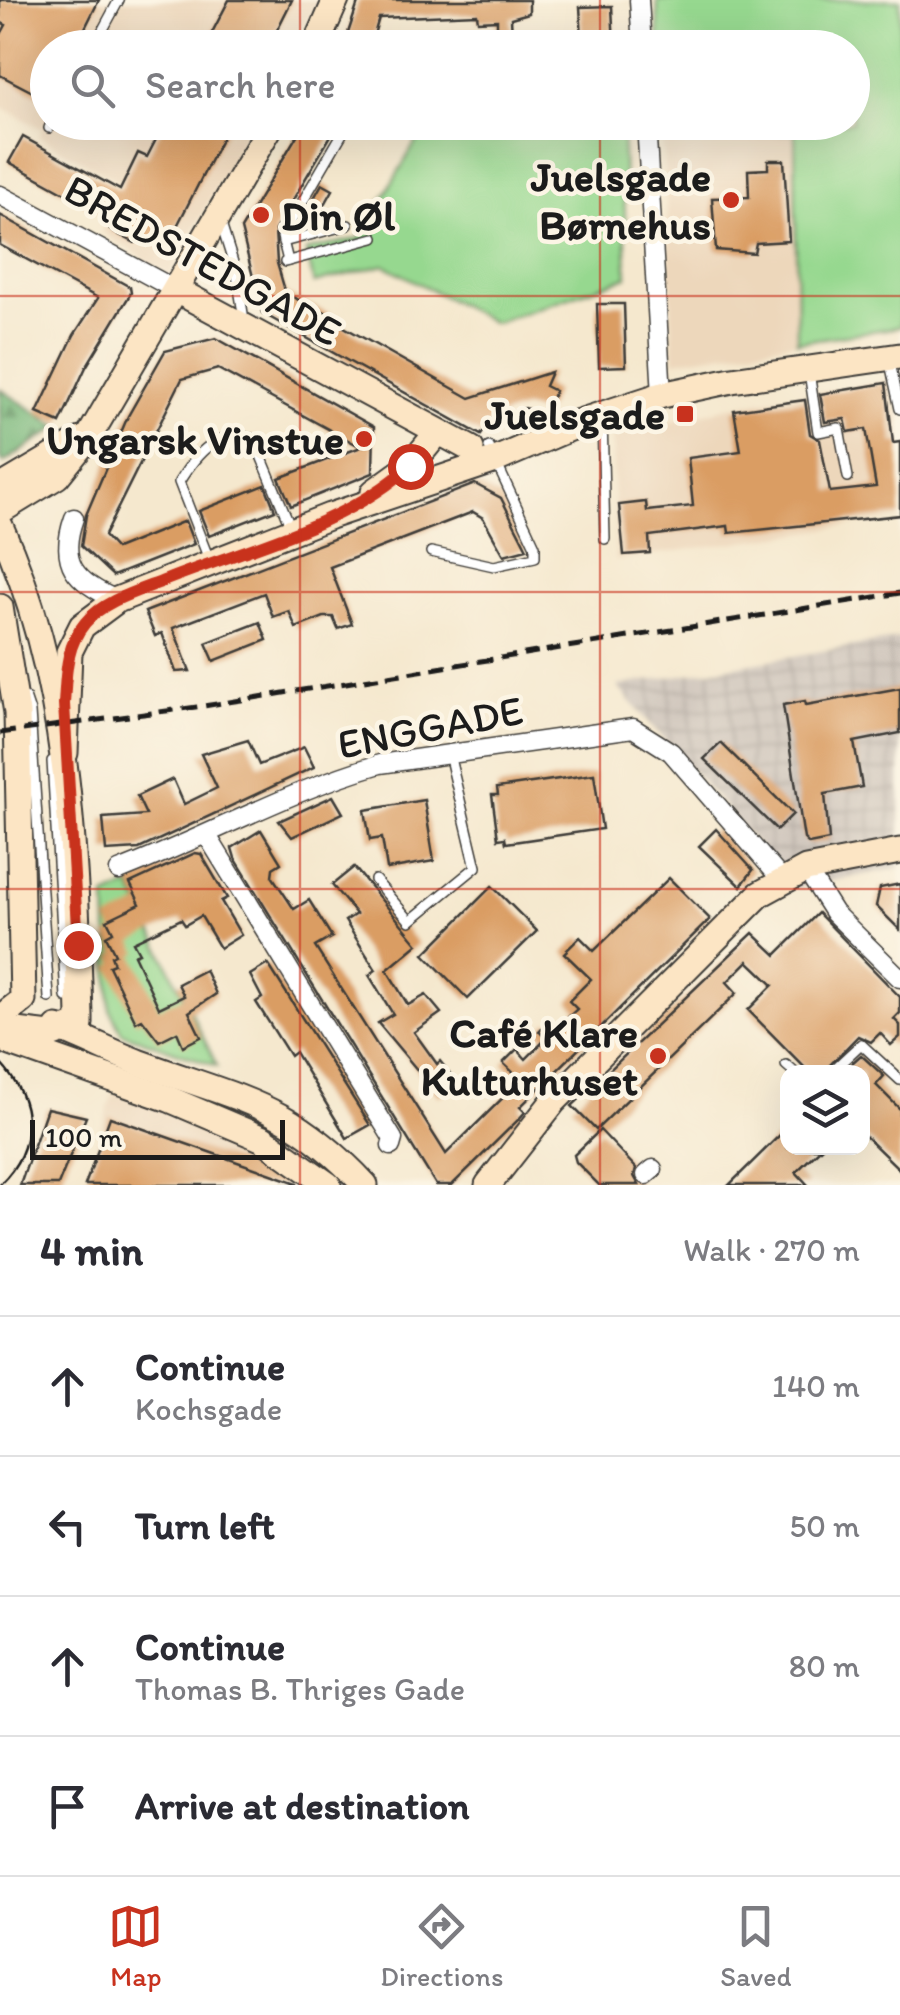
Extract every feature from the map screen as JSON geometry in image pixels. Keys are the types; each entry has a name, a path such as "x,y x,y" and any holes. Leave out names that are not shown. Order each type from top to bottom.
{"street":[{"path":"324,30 336,0"},
{"path":"640,0 641,30"},
{"path":"0,510 57,476 90,435 263,140"},
{"path":"647,140 662,395"},
{"name":"BREDSTEDGADE","path":"0,196 366,396 430,441 481,456"},
{"path":"65,752 70,652 82,626 117,600 330,516 441,479 481,456 662,395 895,357"},
{"path":"0,488 90,435"},
{"path":"330,516 397,478 430,441"},
{"name":"BREDSTEDGADE","path":"430,441 441,479"},
{"path":"74,518 65,542 70,562 95,590 117,600"},
{"path":"0,526 32,601 65,752 77,881 80,1024 3,1017"},
{"path":"0,607 17,713 23,888 23,1000 3,1017"},
{"name":"ENGGADE","path":"119,871 208,836 341,775 449,754 633,728 671,752 782,880"},
{"path":"208,836 393,1139 391,1146"},
{"path":"488,1185 584,1070 760,894 806,869 900,852"},
{"path":"806,869 834,913 900,978"},
{"path":"23,888 35,931 37,1012 118,1055 224,1089 280,1114 328,1145 365,1185"},
{"path":"52,1021 70,1061"},
{"path":"0,1042 70,1061 263,1139 328,1185"},
{"path":"169,1099 272,1128 308,1149 347,1185"},
{"path":"470,1185 530,1133"}],"lane":[{"path":"103,30 119,0"},
{"path":"338,140 282,237 285,262 374,238"},
{"path":"219,216 241,274 245,328"},
{"path":"283,242 348,225"},
{"path":"895,357 900,409"},
{"path":"809,369 818,432 840,428 848,477"},
{"path":"595,418 604,538"},
{"path":"210,562 179,482 200,448 237,434 254,439 292,531"},
{"path":"431,552 494,566 534,557 535,546 481,456"},
{"path":"7,641 30,712 52,1021"},
{"path":"46,664 66,998"},
{"path":"375,880 410,921 476,866 449,754"},
{"path":"838,1065 861,1044 900,1080"}],"shaded area":[{"path":"0,0 326,0 301,30 30,30 30,122 0,106"},
{"path":"44,140 242,140 170,275 101,232 123,183"},
{"name":"Juelsgade Børnehus","path":"663,140 795,140 797,342 674,361"},
{"path":"900,379 900,518 616,560 612,436 742,404"},
{"path":"900,638 900,868 796,888 617,686"},
{"path":"119,1073 248,1110 306,1140 354,1185 84,1185"}],"green space":[{"path":"657,0 900,0 900,327 797,342 795,140 870,140 870,30 658,30"},
{"path":"417,140 623,140 627,277 494,323 384,265 314,283 306,251 360,238"},
{"path":"0,389 59,427 3,463 0,458"},
{"path":"130,886 217,1066 122,1033 110,1010 106,897"}],"building":[{"path":"0,0 99,0 84,30 30,30 30,91 0,75 0,36 6,25 0,22"},
{"path":"229,0 292,0 277,30 213,30"},
{"path":"359,0 529,0 529,13 511,18 512,30 497,30 497,20 478,21 477,14 379,18 375,30 349,30"},
{"path":"612,6 613,30 581,30 580,7"},
{"path":"23,137 120,190 138,153 147,157 156,140 221,140 174,232 135,243 110,230 114,220 9,162"},
{"path":"294,140 328,140 275,230 277,263 286,294 336,317 330,319 470,398 551,372 545,386 555,391 545,414 525,408 492,419 481,435 262,313 241,229"},
{"path":"768,160 784,160 789,241 756,243 754,253 716,250 712,198 749,197 748,170 768,169"},
{"path":"322,184 333,190 320,213 309,207"},
{"path":"0,215 130,287 131,293 86,367 60,423 37,413 74,335 98,298 0,245"},
{"path":"597,304 624,304 626,366 599,367"},
{"path":"216,338 374,427 373,473 291,506 279,478 361,447 218,369 182,379 104,536 116,549 185,521 194,544 113,576 81,546 86,515 128,416 165,351"},
{"path":"886,383 893,443 900,442 900,515 729,533 728,526 649,536 650,553 624,555 619,505 646,502 647,511 693,506 688,458 741,451 734,410 805,400 810,434 820,440 830,492 876,487 866,429 848,432 845,419 825,422 820,394"},
{"path":"475,484 501,498 527,549 504,555 483,518 473,512 330,567 352,624 338,629 333,617 324,617 296,628 289,611 273,617 264,593 173,628 190,671 176,672 162,633 155,636 145,612"},
{"path":"265,485 275,510 209,536 199,511"},
{"path":"260,622 267,640 214,661 206,643"},
{"path":"900,688 900,733 854,742 862,787 825,794 829,840 809,844 804,839 783,705 805,701 806,705"},
{"path":"248,740 259,765 304,747 314,767 139,849 106,851 103,818 146,815 137,796 173,779 184,804 217,788 201,754"},
{"path":"721,743 793,814 777,830 704,759"},
{"path":"594,774 602,829 506,843 505,838 498,839 492,795 498,795 497,788"},
{"path":"333,796 343,813 292,837 279,821"},
{"path":"424,800 434,861 387,869 382,838 370,840 365,810"},
{"path":"716,829 753,870 741,886 699,846"},
{"path":"261,830 281,863 273,868 272,876 294,909 309,900 332,937 315,947 446,1154 521,1080 503,1063 517,1049 526,1059 546,1039 539,1031 548,1021 556,1029 577,1009 569,1001 591,979 564,953 580,937 594,951 669,878 710,919 520,1107 525,1112 452,1185 436,1185 235,858 232,848"},
{"path":"195,853 201,854 227,898 221,901 241,935 220,948 201,916 185,925 181,919 133,942 139,953 134,955 159,1008 184,996 178,984 205,970 216,994 189,1012 201,1037 183,1046 177,1032 159,1041 142,1019 136,1022 109,966 114,964 111,956 115,954 106,936 113,932 107,920 140,904 130,883"},
{"path":"354,867 418,944 387,970 408,1005 426,995 441,1013 414,1032 437,1064 440,1061 456,1081 439,1096 378,1023 393,1014 369,975 376,970 345,921 356,914 332,885"},
{"path":"900,884 900,930 876,906 880,888"},
{"path":"492,886 537,931 468,999 424,954"},
{"path":"818,913 900,997 900,1013 894,1019 900,1025 900,1037 891,1045 880,1033 871,1042 858,1036 830,1065 802,1065 748,1010 773,985 748,961 727,982 737,993 596,1130 572,1106 753,933 776,955"},
{"path":"268,964 370,1125 347,1138 295,1052 290,1056 256,1002 262,998 250,975"},
{"path":"861,1055 884,1076 876,1085 900,1109 900,1170 870,1141 870,1065 850,1065"},
{"path":"47,1108 86,1117 58,1185 20,1185"},
{"path":"110,1117 297,1183 297,1185 85,1185"},
{"path":"600,1130 636,1168 634,1176 639,1185 599,1185 576,1162 574,1155"},
{"path":"780,1135 780,1155 814,1155 796,1172 808,1185 729,1185"}],"tram line":[{"path":"0,1063 20,1092 27,1124 21,1155 0,1184"}],"railway":[{"path":"0,733 204,706 900,593"}],"place":[{"name":"Juelsgade Børnehus","path":"731,200"},
{"name":"Din Øl","path":"261,215"},
{"name":"Juelsgade","path":"685,414"},
{"name":"Ungarsk Vinstue","path":"364,439"},
{"name":"Café Klare Kulturhuset","path":"658,1056"}],"route":[{"path":"78,945 64,704 66,665 82,626 117,600 330,516 380,489 410,466"}]}
